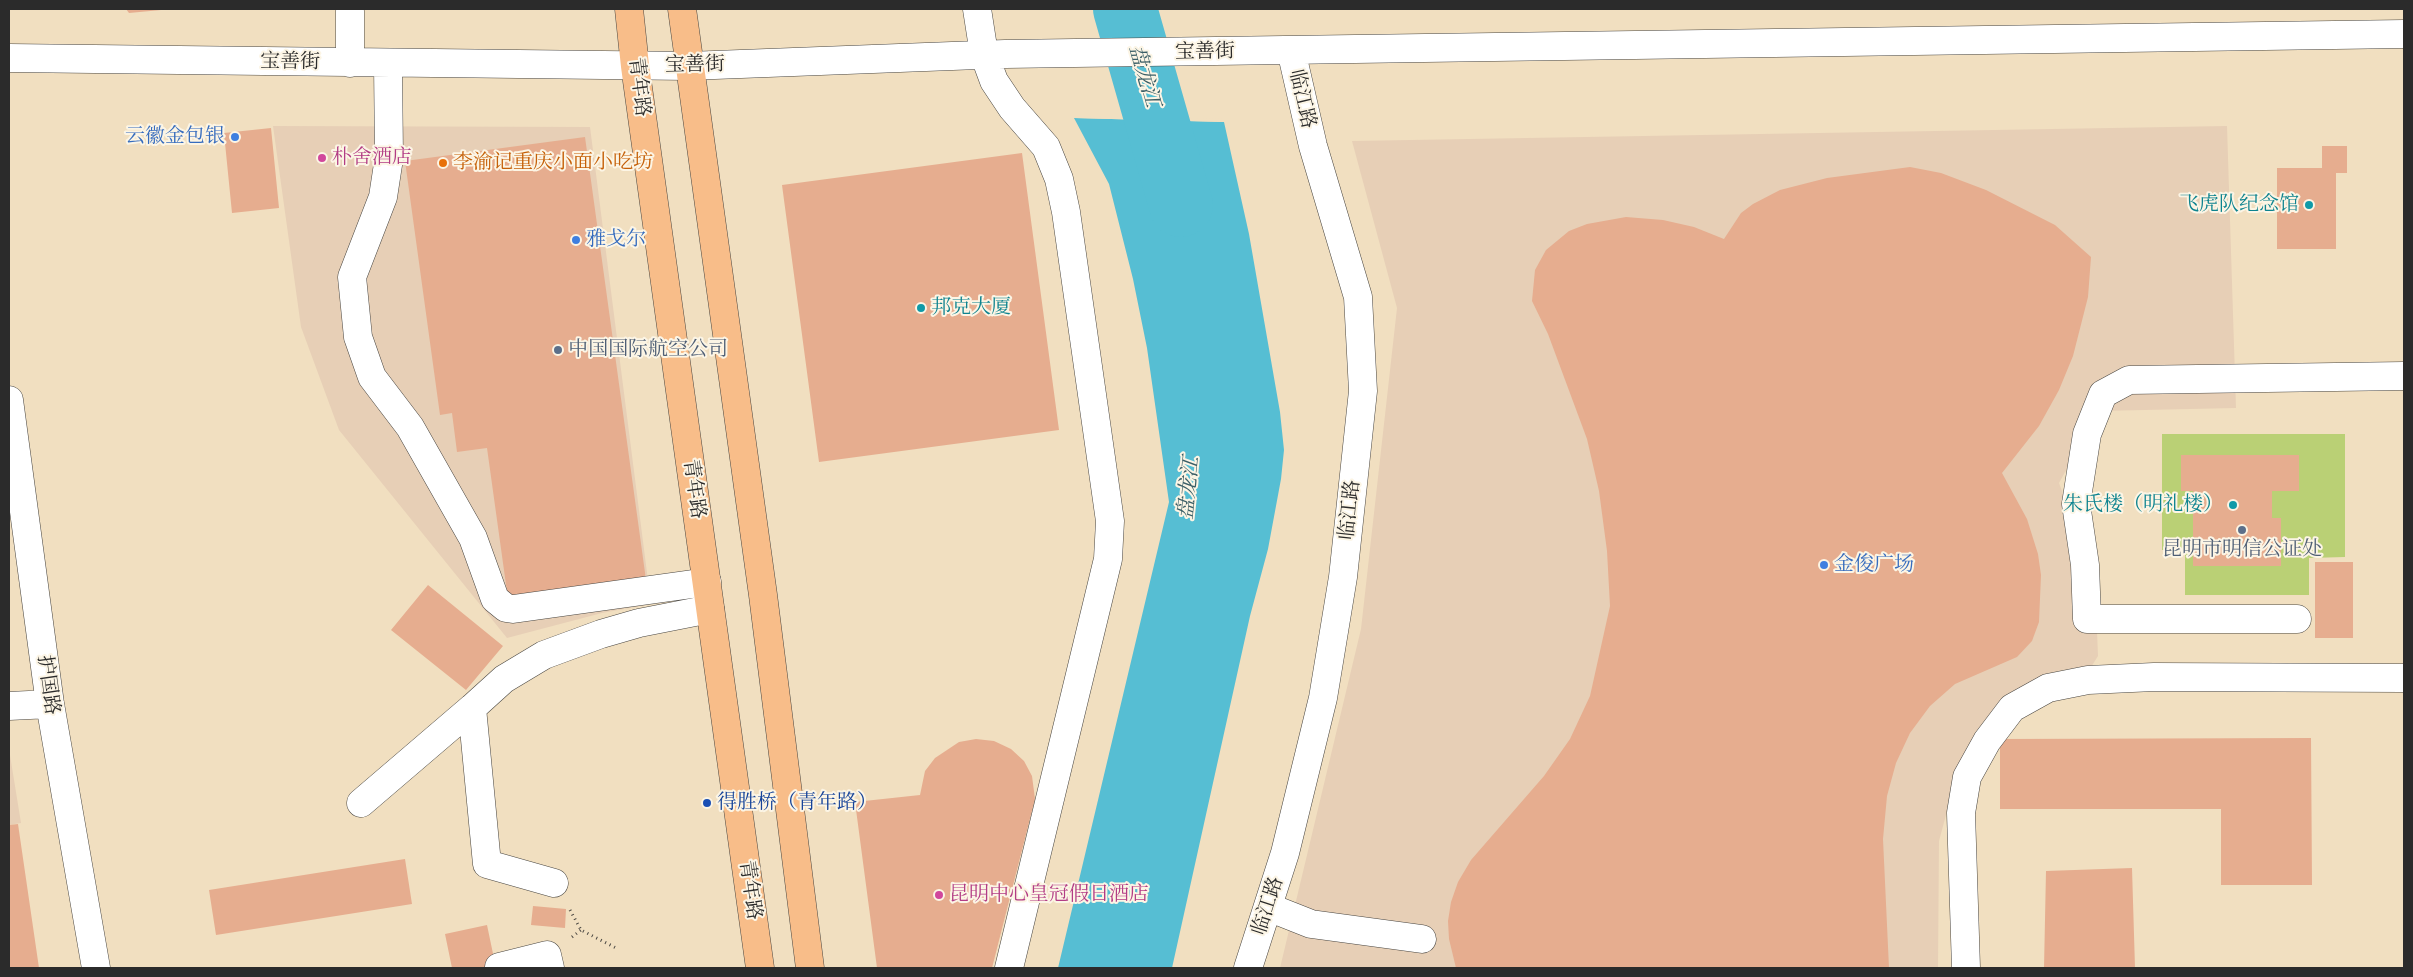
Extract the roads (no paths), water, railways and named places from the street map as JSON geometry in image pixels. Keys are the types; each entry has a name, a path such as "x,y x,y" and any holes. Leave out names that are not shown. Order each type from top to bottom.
{"main road":[{"name":"青年路","path":"629,9 635,66 760,968"},
{"path":"682,9 688,66 763,595 810,968"}],"street":[{"path":"976,9 984,54 994,81 1012,108 1046,147 1060,179 1110,521 1108,559 1010,968"},
{"path":"350,11 350,63"},
{"name":"宝善街","path":"9,58 688,66 984,54 2404,34"},
{"name":"临江路","path":"1248,968 1285,853 1323,698 1343,577 1364,391 1358,297 1313,146 1290,50"},
{"path":"388,63 389,158 383,197 352,277 358,337 372,377 410,427 473,538 495,599 506,608 513,609 707,582"},
{"path":"2297,619 2087,619 2085,565 2076,504 2087,434 2103,394 2129,380 2404,376"},
{"name":"护国路","path":"9,400 50,704 96,968"},
{"path":"361,804 504,679 544,655 600,634 639,623 710,609"},
{"path":"1966,968 1961,814 1967,777 1987,740 2012,708 2048,688 2088,680 2154,677 2404,678"},
{"path":"9,706 50,704"},
{"path":"472,708 487,864 554,883"},
{"path":"1268,907 1311,924 1422,939"},
{"path":"499,967 547,955 550,968"}],"water":[{"path":"1074,118 1224,122 1249,234 1280,412 1284,450 1281,479 1268,549 1250,616 1172,968 1058,968 1169,502 1147,348 1133,279 1109,184"}],"waterway":[{"name":"盘龙江","path":"1125,9 1181,205"}],"place":[{"name":"云徽金包银","path":"235,137"},
{"name":"朴舍酒店","path":"322,158"},
{"name":"李渝记重庆小面小吃坊","path":"443,163"},
{"name":"飞虎队纪念馆","path":"2309,205"},
{"name":"雅戈尔","path":"576,240"},
{"name":"邦克大厦","path":"921,308"},
{"name":"中国国际航空公司","path":"558,350"},
{"name":"朱氏楼（明礼楼）","path":"2233,505"},
{"name":"昆明市明信公证处","path":"2242,530"},
{"name":"金俊广场","path":"1824,565"},
{"name":"得胜桥（青年路）","path":"707,803"},
{"name":"昆明中心皇冠假日酒店","path":"939,895"}]}
